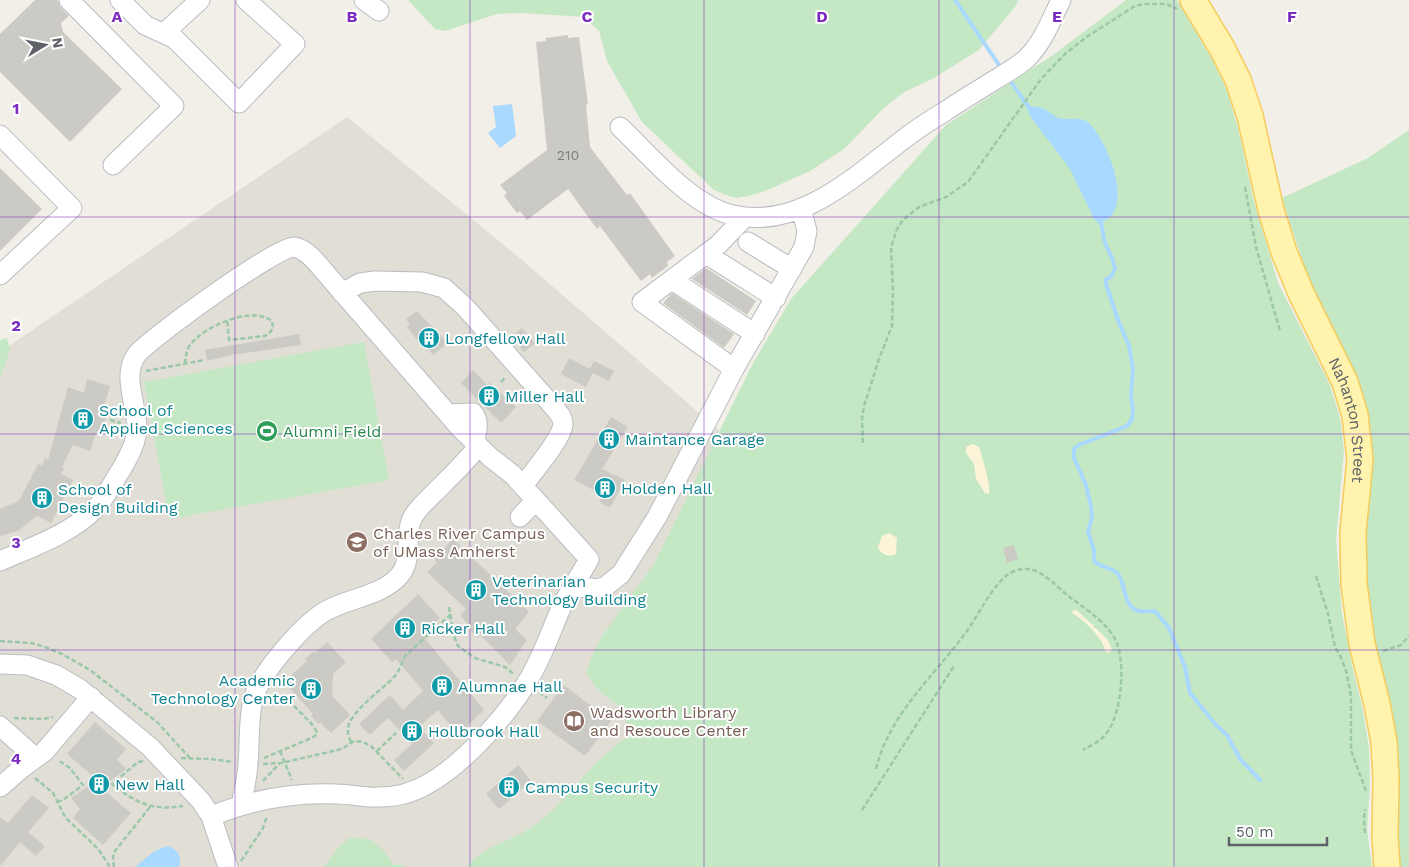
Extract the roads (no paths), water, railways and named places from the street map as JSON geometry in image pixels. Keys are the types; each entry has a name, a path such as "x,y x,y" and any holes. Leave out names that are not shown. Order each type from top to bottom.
{"main road":[{"name":"Nahanton Street","path":"1187,7 1222,48 1238,80 1250,116 1271,210 1284,252 1304,300 1345,382 1355,415 1360,458 1354,528 1354,584 1362,644 1384,742 1387,867"}],"lane":[{"path":"69,0 174,106 113,165"},
{"path":"120,0 146,25 175,39 239,103 295,44 246,0"},
{"path":"164,33 200,0"},
{"path":"620,127 676,182 706,204 731,215 745,217 769,217 801,208 855,178 907,136 1024,61 1039,43 1061,0"},
{"path":"0,136 72,208 0,276"},
{"path":"574,586 598,589 606,586 620,574 657,517 734,369 802,252 807,237 801,208"},
{"path":"734,369 642,302 718,245 745,217"},
{"path":"748,242 792,269"},
{"path":"0,561 56,536 87,516 101,502 126,462 136,437 137,428 130,374 133,359 141,349 238,277 287,248 296,247 313,259 448,414 477,444 523,486 589,559 561,606 551,633 527,683 499,721 452,767 426,785 399,795 378,798 338,794 294,795 241,805 211,816"},
{"path":"706,254 776,298"},
{"path":"672,280 755,334"},
{"path":"342,293 360,283 422,282 444,288 465,307 560,414 563,422 555,442 523,486"},
{"path":"241,805 247,774 253,700 262,679 284,650 322,613 340,604 381,589 404,571 407,564 409,530 414,516 419,508 456,471 477,444"},
{"path":"520,517 535,501"},
{"path":"0,664 21,664 56,675 91,697 150,747 194,791 211,816 228,867"},
{"path":"0,787 44,752 91,697"},
{"path":"5,722 29,763"}],"water":[{"path":"512,104 516,136 500,148 488,133 496,127 493,106"},
{"path":"1031,106 1043,109 1059,118 1086,121 1096,132 1111,160 1116,177 1118,193 1116,207 1110,217 1098,223 1094,219 1070,169 1028,112"},
{"path":"167,846 174,849 178,854 180,859 179,867 135,867 153,852"}],"waterway":[{"path":"955,0 999,65"},
{"path":"1011,82 1030,109"},
{"path":"1101,223 1105,243 1115,268 1111,277 1106,279 1106,284 1129,346 1133,368 1131,396 1133,410 1132,419 1127,426 1079,445 1074,449 1074,458 1086,485 1091,506 1092,517 1088,532 1094,550 1094,561 1118,574 1121,578 1127,601 1134,609 1155,611 1169,628 1185,667 1190,693 1216,725 1227,735 1240,759 1260,780"}],"place":[{"name":"Longfellow Hall","path":"429,338"},
{"name":"Miller Hall","path":"489,396"},
{"name":"School of Applied Sciences","path":"83,419"},
{"name":"Alumni Field","path":"267,431"},
{"name":"Maintance Garage","path":"609,439"},
{"name":"Holden Hall","path":"605,488"},
{"name":"School of Design Building","path":"42,498"},
{"name":"Charles River Campus of UMass Amherst","path":"357,542"},
{"name":"Veterinarian Technology Building","path":"476,590"},
{"name":"Ricker Hall","path":"405,628"},
{"name":"Alumnae Hall","path":"442,686"},
{"name":"Academic Technology Center","path":"311,689"},
{"name":"Wadsworth Library and Resouce Center","path":"574,721"},
{"name":"Hollbrook Hall","path":"412,731"},
{"name":"New Hall","path":"99,784"},
{"name":"Campus Security","path":"509,787"}]}
